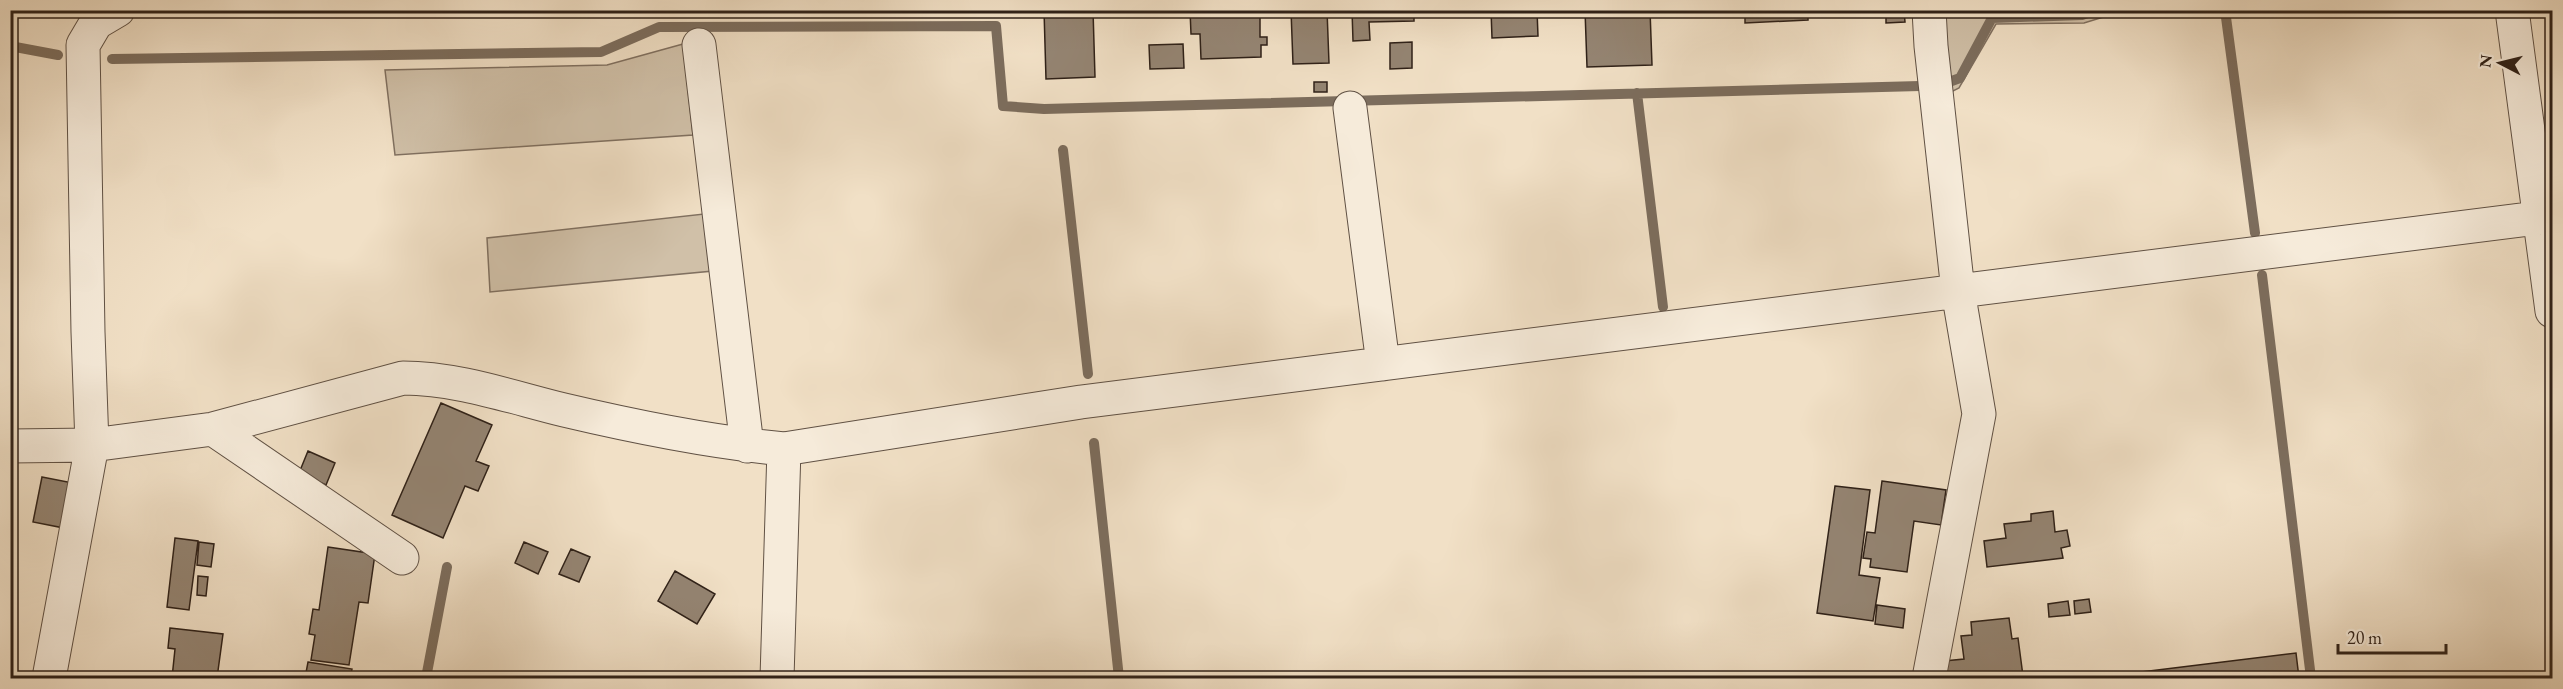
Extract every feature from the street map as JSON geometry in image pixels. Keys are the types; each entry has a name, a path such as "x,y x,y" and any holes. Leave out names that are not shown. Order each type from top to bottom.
{"street":[{"path":"49,678 92,445 83,45 96,23 117,10"},
{"path":"1929,10 1958,291 1979,414 1929,678"},
{"path":"2512,10 2546,217 2553,311"},
{"path":"699,45 747,446"},
{"path":"1350,108 1383,364"},
{"path":"10,446 92,445 213,429 403,378 433,378 609,421 747,446 784,449 1081,402 2546,217"},
{"path":"213,429 402,558"},
{"path":"777,678 784,449"}],"shaded area":[{"path":"1946,11 2123,11 2084,23 1996,24 1959,88 1947,94 1942,41"},
{"path":"683,44 693,135 395,155 385,70 607,65"},
{"path":"704,214 713,271 490,292 487,238"}],"building":[{"path":"1044,10 1093,10 1095,77 1046,79"},
{"path":"1190,10 1260,10 1260,37 1267,37 1267,45 1261,45 1261,57 1201,59 1200,34 1191,34"},
{"path":"1291,10 1327,10 1329,63 1293,64"},
{"path":"1352,10 1414,10 1414,21 1369,22 1370,40 1353,41"},
{"path":"1491,10 1537,10 1538,36 1492,38"},
{"path":"1585,10 1650,10 1652,65 1587,67"},
{"path":"1745,10 1808,10 1808,20 1745,23"},
{"path":"1886,10 1904,10 1905,22 1886,23"},
{"path":"1412,42 1412,68 1390,69 1390,43"},
{"path":"1183,44 1184,68 1150,69 1149,45"},
{"path":"1314,82 1327,82 1327,92 1314,92"},
{"path":"441,403 492,425 476,461 489,466 478,491 465,486 443,538 392,515"},
{"path":"308,451 335,463 326,485 299,473"},
{"path":"42,477 73,483 64,528 33,522"},
{"path":"1882,481 1946,490 1941,525 1914,521 1907,572 1870,567 1871,559 1863,558 1867,532 1875,533"},
{"path":"1835,486 1870,490 1859,575 1880,578 1873,621 1817,613"},
{"path":"2053,511 2055,532 2067,530 2070,546 2061,548 2063,558 1987,567 1984,541 2006,538 2004,524 2031,521 2031,514"},
{"path":"175,538 198,541 189,610 167,607"},
{"path":"199,542 214,544 211,567 197,565"},
{"path":"524,542 548,552 538,574 515,563"},
{"path":"328,547 375,554 368,603 359,602 349,665 311,660 315,635 309,634 313,609 319,610"},
{"path":"571,549 590,557 579,582 559,574"},
{"path":"675,571 715,594 697,624 658,601"},
{"path":"198,576 208,577 206,596 197,595"},
{"path":"2089,599 2091,612 2075,614 2074,601"},
{"path":"2068,601 2070,615 2049,617 2048,604"},
{"path":"1877,605 1905,609 1903,628 1875,624"},
{"path":"2009,618 2012,639 2018,638 2023,676 1938,678 1944,661 1964,659 1961,636 1972,635 1971,622"},
{"path":"170,628 223,634 217,678 172,678 175,649 168,648"},
{"path":"2296,653 2299,678 2092,678"},
{"path":"308,662 352,669 350,678 305,678"}],"waterway":[{"path":"1949,82 1960,78 1992,18 2082,15 2096,10"},
{"path":"2225,10 2255,233"},
{"path":"112,59 601,52 659,27 996,26 1003,106 1044,109 1920,86"},
{"path":"10,46 58,55"},
{"path":"1637,93 1663,307"},
{"path":"1063,150 1088,374"},
{"path":"2262,275 2311,678"},
{"path":"1094,443 1119,678"},
{"path":"426,678 447,567"}]}
